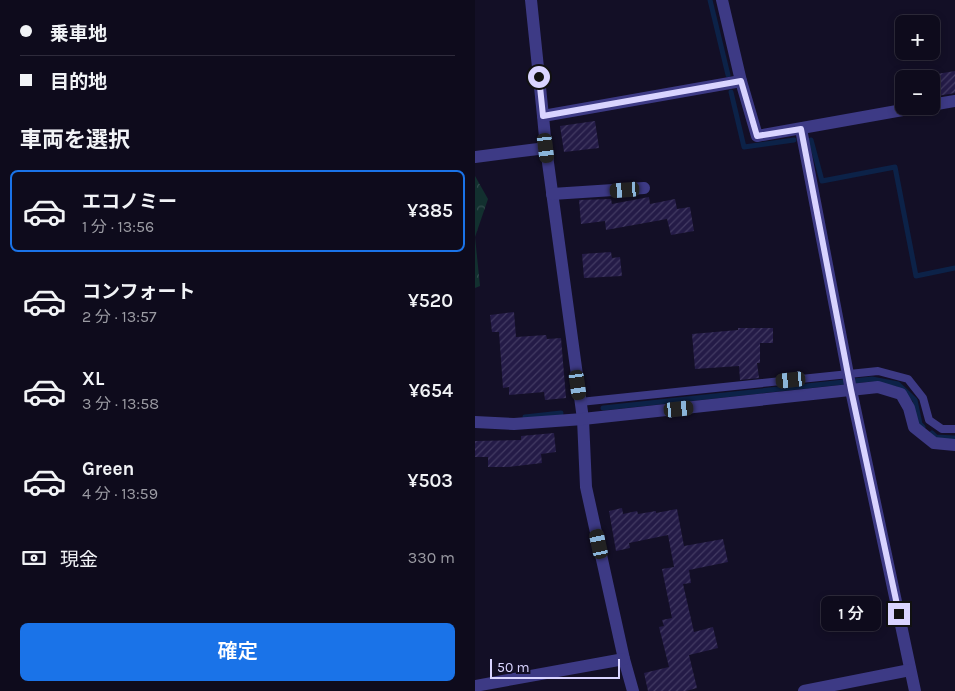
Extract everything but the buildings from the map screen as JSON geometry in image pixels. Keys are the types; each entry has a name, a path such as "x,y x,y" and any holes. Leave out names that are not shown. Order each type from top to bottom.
{"street":[{"path":"531,0 546,148 583,419 587,487 624,659 633,691"},
{"path":"722,0 741,81 757,136 895,112"},
{"path":"543,116 741,81"},
{"path":"940,104 955,101"},
{"path":"801,129 851,390 915,691"},
{"path":"475,157 546,148"},
{"path":"552,194 644,188"},
{"path":"475,422 514,424 583,419 878,387 901,394 909,408 914,427 934,444 955,445"},
{"path":"475,686 624,659"},
{"path":"804,691 910,670"}],"lane":[{"path":"580,402 878,371 908,379 923,398 929,420 942,429 955,429"}],"green space":[{"path":"475,176 488,199 475,237"},
{"path":"475,237 480,286 475,288"}],"waterway":[{"path":"710,0 728,75"},
{"path":"731,92 744,147 794,140"},
{"path":"811,140 822,181 895,167 916,276 955,268"},
{"path":"603,408 872,379 898,384 915,400 920,424 923,427"},
{"path":"525,417 561,413"},
{"path":"932,433 936,437 955,438"}],"route":[{"path":"539,77 543,116 741,81 757,136 801,129 851,390 899,614"}]}
